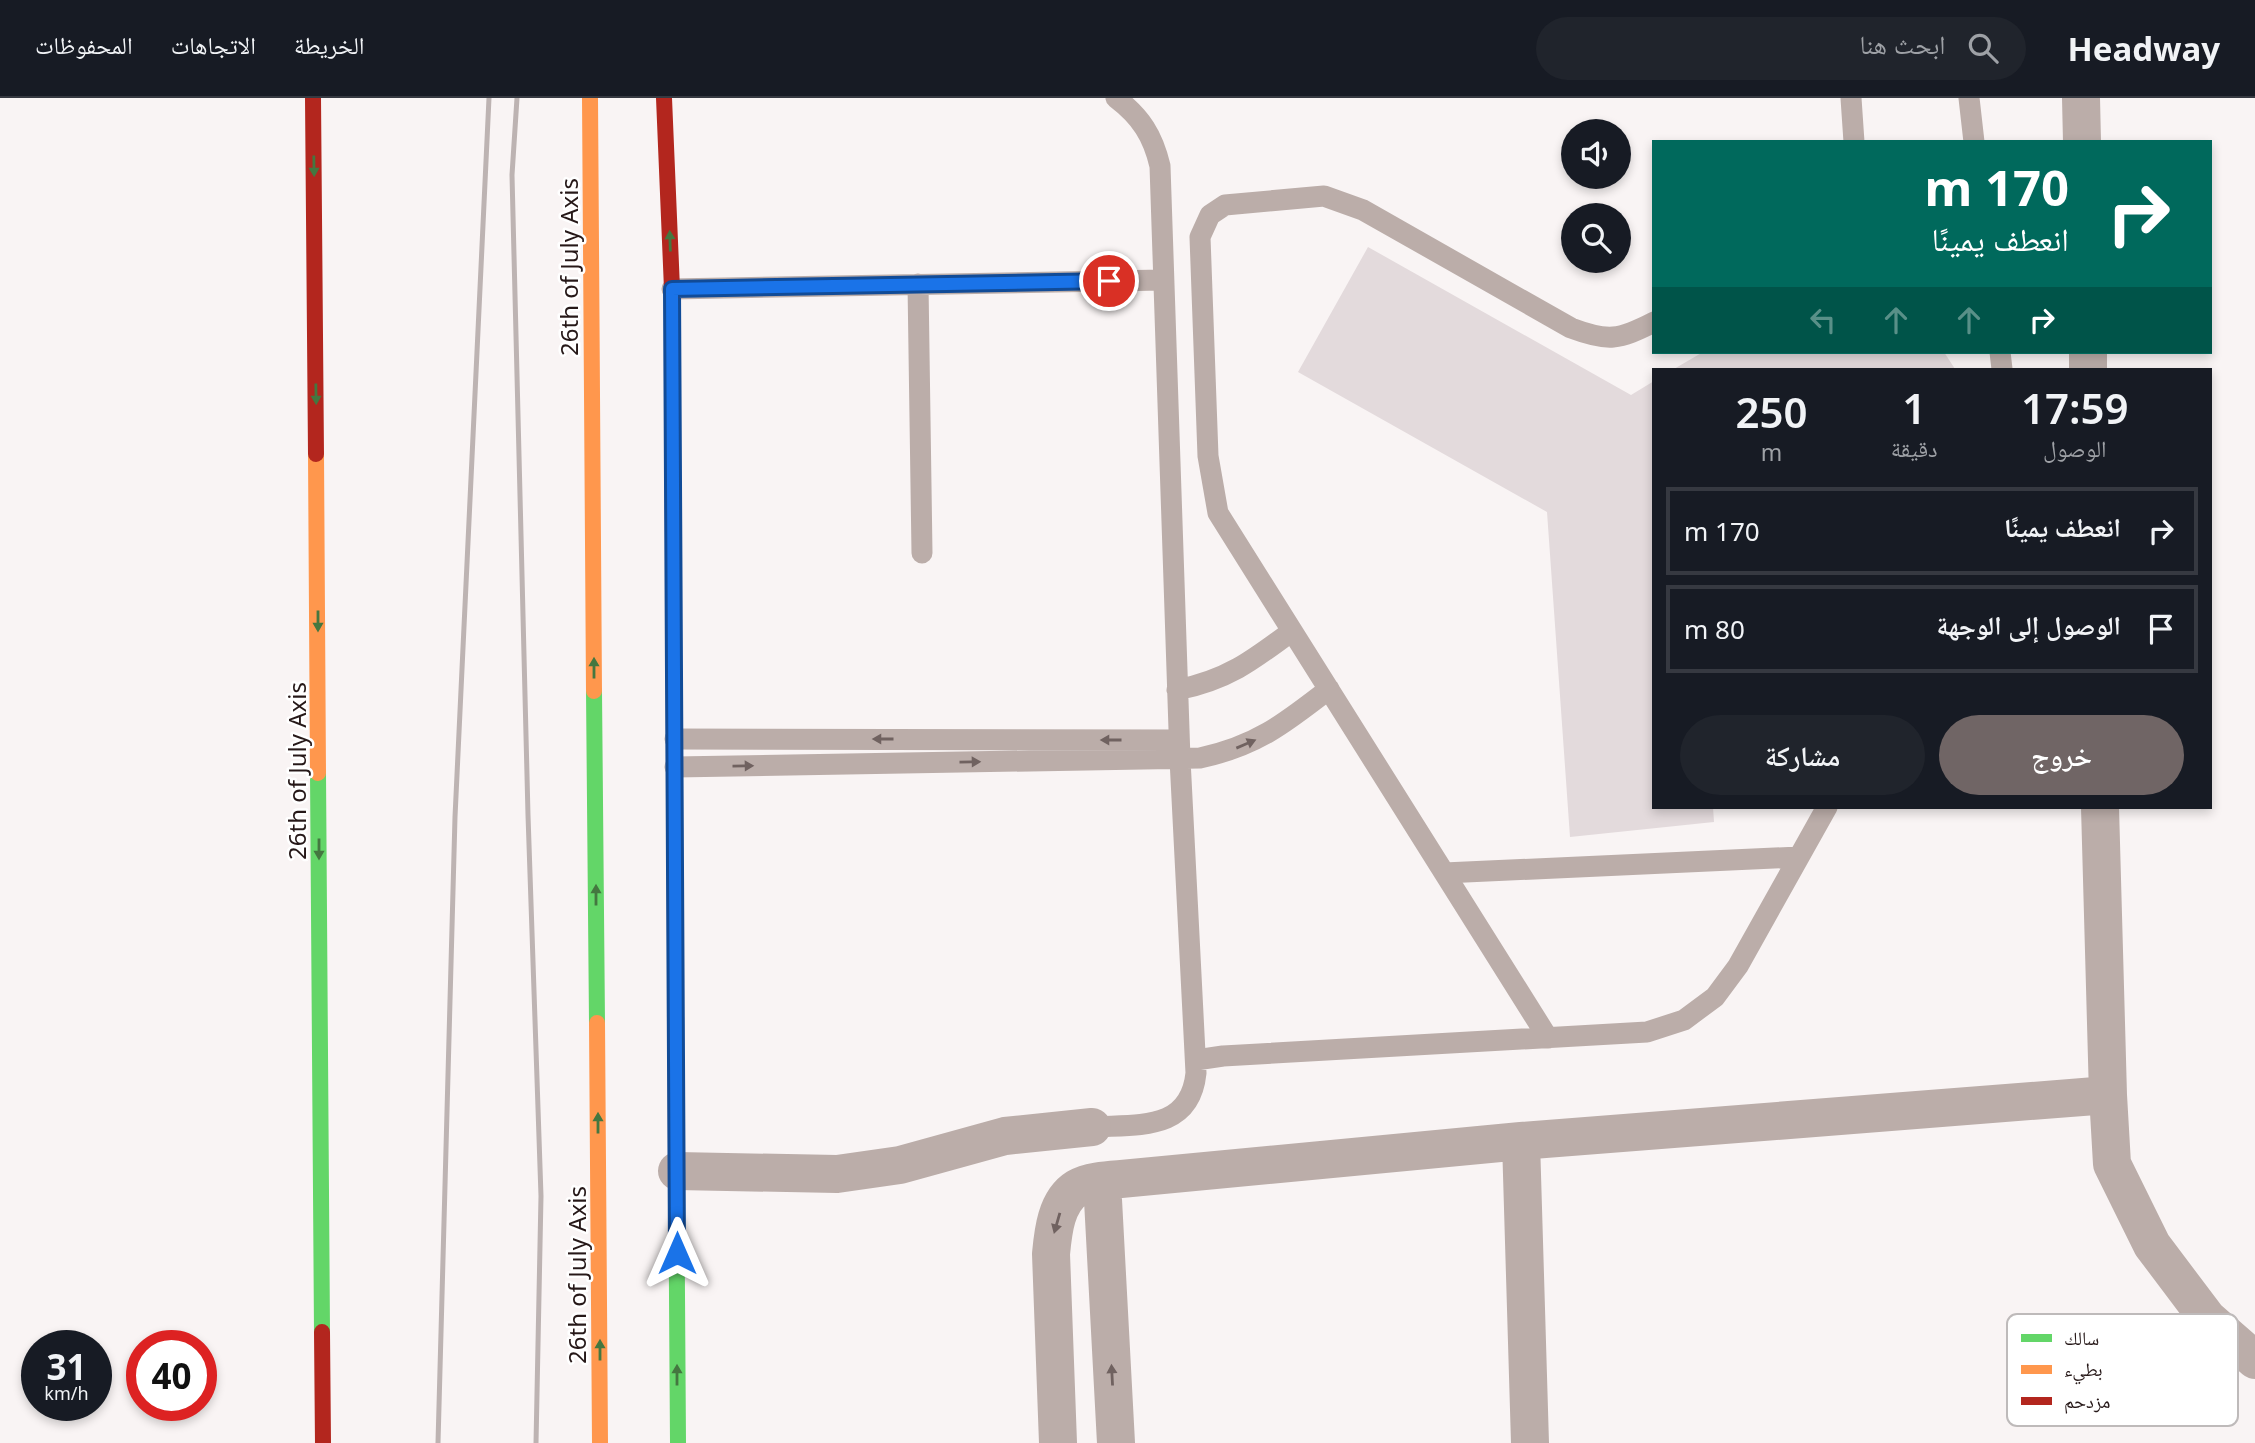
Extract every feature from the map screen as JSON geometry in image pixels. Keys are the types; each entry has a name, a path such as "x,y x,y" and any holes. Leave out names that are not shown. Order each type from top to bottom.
{"main road":[{"name":"26th of July Axis","path":"313,98 323,1443"},
{"name":"26th of July Axis","path":"590,98 600,1443"},
{"path":"664,98 672,289 678,1443"}],"street":[{"path":"2081,98 2082,140"},
{"path":"2100,809 2112,1164 2152,1245 2204,1314"},
{"path":"1058,1443 1051,1254 1054,1229 1063,1204 1077,1188 1102,1181 1521,1141 2108,1095"},
{"path":"677,1171 837,1174 910,1163 1005,1136 1092,1128"},
{"path":"1521,1141 1530,1443"},
{"path":"1102,1181 1116,1443"},
{"path":"2238,1345 2255,1360"}],"lane":[{"path":"1092,1128 1150,1124 1174,1116 1191,1097 1195,1085 1196,1060 1179,749 1160,166 1155,145 1145,126 1131,109 1116,98"},
{"path":"1851,98 1854,140"},
{"path":"1969,98 1974,140"},
{"path":"1548,1038 1218,513 1208,456 1200,237 1210,215 1225,205 1324,196 1363,210 1571,328 1597,338 1626,337 1652,323"},
{"path":"672,289 1164,279"},
{"path":"918,284 922,553"},
{"path":"1177,690 1214,681 1232,673 1292,631"},
{"path":"675,739 1179,749 1200,758 1245,746 1286,722 1329,689"},
{"path":"675,767 1179,749"},
{"path":"1196,1060 1223,1056 1647,1032 1684,1020 1715,997 1738,966 1826,809"},
{"path":"1444,873 1798,858"}],"building":[{"path":"1368,247 1631,395 1652,382 1652,809 1713,809 1714,822 1570,837 1547,512 1298,372"},
{"path":"1700,354 1945,354 1954,368 1676,368"}],"railway":[{"path":"438,1443 455,817 489,98"},
{"path":"517,98 512,175 528,815 541,1196 536,1443"}],"traffic: fast":[{"path":"594,691 597,1023"},
{"path":"318,773 322,1332"},
{"path":"676,1148 678,1443"}],"traffic: slow":[{"path":"590,98 594,691"},
{"path":"316,454 318,773"},
{"path":"673,538 676,1148"},
{"path":"597,1023 600,1443"}],"traffic: jam":[{"path":"313,98 316,454"},
{"path":"664,98 672,289 673,538"},
{"path":"322,1332 323,1443"}],"route":[{"path":"677,1253 672,289 1109,281"}]}
